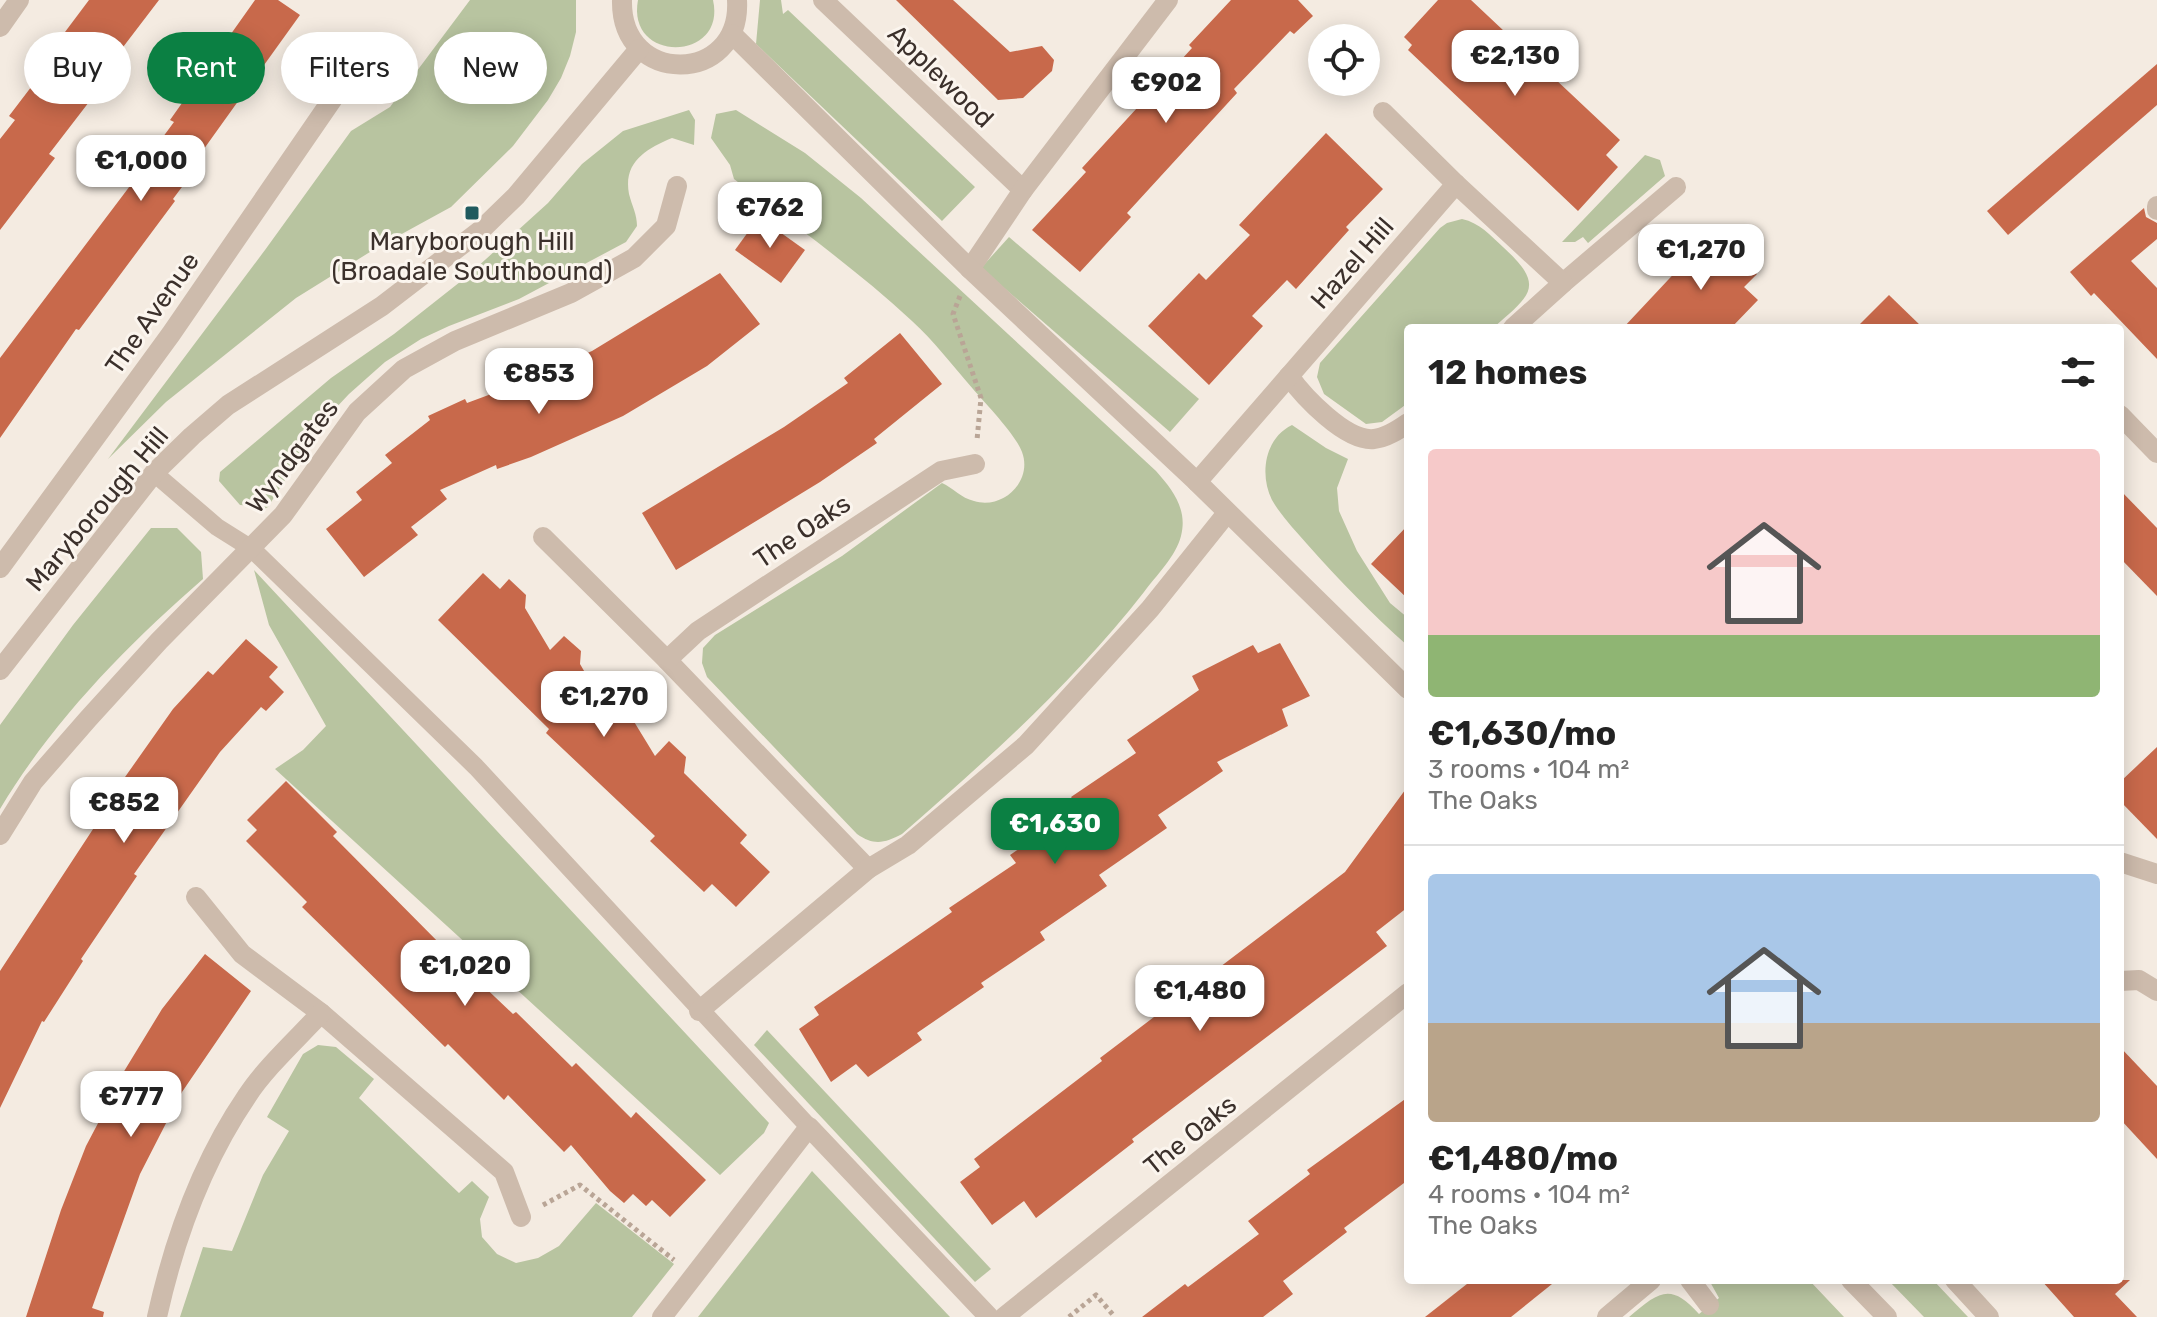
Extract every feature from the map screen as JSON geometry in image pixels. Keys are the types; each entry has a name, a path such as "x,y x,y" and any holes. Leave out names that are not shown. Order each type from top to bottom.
{"street":[{"path":"0,27 19,0"},
{"path":"622,0 622,15 628,33 639,49 653,60 671,65 689,65 706,59 721,48 732,34 737,0"},
{"name":"Applewood","path":"823,0 1023,190"},
{"path":"970,269 1023,190 1168,0"},
{"path":"732,34 970,269 1197,482 1404,685"},
{"name":"Maryborough Hill","path":"0,670 154,473 192,436 228,405 382,306 481,230 516,196 639,49"},
{"name":"The Avenue","path":"0,568 171,334 329,104"},
{"path":"1383,112 1563,283"},
{"name":"Hazel Hill","path":"1197,482 1456,184"},
{"name":"Wyndgates","path":"0,835 33,782 78,729 283,515 357,412 404,369 455,341 571,293 634,258 666,226 677,186"},
{"path":"1517,324 1676,187"},
{"path":"1289,376 1302,396 1359,437 1384,437 1404,425"},
{"path":"2124,419 2157,453"},
{"name":"The Oaks","path":"667,660 698,631 941,471 975,464"},
{"path":"699,1011 868,869 908,845 1026,745 1150,609 1227,513"},
{"path":"543,537 667,660 868,869"},
{"path":"2124,863 2157,874"},
{"path":"196,897 242,954 321,1013 504,1172 521,1217"},
{"path":"2124,981 2139,980 2157,991"},
{"name":"The Oaks","path":"1004,1317 1404,996"},
{"path":"157,1317 168,1266 203,1175 247,1094 321,1013"},
{"path":"662,1317 809,1127 989,1317"},
{"path":"1607,1317 1646,1284"},
{"path":"1693,1284 1709,1305"},
{"path":"1855,1284 1887,1317"},
{"path":"1959,1284 1989,1317"}],"lane":[{"path":"154,473 217,527 252,549 476,767 809,1127"}],"path":[{"path":"970,269 953,314 981,398 975,464"},
{"path":"521,1217 580,1185 695,1277"},
{"path":"1069,1317 1096,1295 1115,1317"}],"green space":[{"path":"470,0 576,0 576,32 570,56 547,101 547,32 446,32"},
{"path":"638,0 713,0 713,20 706,35 692,44 676,47 660,44 647,36 638,21"},
{"path":"760,0 781,0 783,14 788,10 975,187 942,221 756,44"},
{"path":"434,48 434,104 545,104 513,146 451,207 378,247 296,298 166,402 108,459 351,131 392,104 418,104 418,70"},
{"path":"689,110 695,120 694,145 672,138 645,152 633,165 628,183 637,226 626,242 519,299 421,339 385,362 318,427 268,507 259,512 255,506 240,505 219,481 220,472 331,378 394,334 465,278 548,203 582,164 623,131"},
{"path":"736,110 805,153 861,198 1156,471 1173,492 1182,517 1181,536 1170,558 1089,657 1029,719 966,777 902,834 885,841 874,842 857,834 707,677 702,663 703,648 715,635 842,556 942,483 969,500 985,503 1005,497 1019,483 1023,473 1022,452 1007,428 920,329 847,265 734,179 730,165 711,138 716,114"},
{"path":"1645,155 1660,160 1665,176 1588,243 1583,237 1575,242 1562,242"},
{"path":"1462,219 1484,230 1525,271 1528,290 1517,307 1498,324 1404,324 1404,406 1382,422 1366,424 1324,394 1317,377 1320,363 1447,223"},
{"path":"1009,237 1199,399 1170,432 981,268"},
{"path":"1292,425 1348,459 1337,488 1339,511 1357,551 1390,603 1404,615 1404,642 1331,571 1272,500 1265,468 1270,448"},
{"path":"151,528 177,528 201,552 203,579 92,686 43,746 0,809 0,725 73,625"},
{"path":"254,570 769,1123 764,1133 720,1175 275,769 303,750 326,726 269,625"},
{"path":"767,1030 991,1269 975,1282 754,1045"},
{"path":"318,1045 336,1047 374,1079 359,1098 459,1193 472,1181 489,1197 480,1219 482,1237 497,1254 516,1263 538,1258 559,1246 596,1203 674,1264 632,1317 180,1317 203,1247 232,1251 263,1175 289,1131 267,1117 303,1054"},
{"path":"812,1171 950,1317 698,1317"},
{"path":"1711,1284 1813,1284 1844,1317 1629,1317 1664,1294 1680,1297 1699,1314 1719,1298"},
{"path":"1892,1284 1937,1284 1968,1317 1924,1317"}],"building":[{"path":"89,0 159,0 131,37 131,32 65,32"},
{"path":"255,0 278,0 300,15 288,32 281,32 281,41 265,64 265,32 232,32"},
{"path":"896,0 953,0 1010,52 1042,46 1054,60 1052,71 1023,98 998,100"},
{"path":"1231,0 1298,0 1313,16 1294,34 1290,31 1234,89 1237,93 1127,213 1131,217 1080,272 1032,230 1086,172 1082,168 1192,48 1189,45"},
{"path":"1438,0 1471,0 1620,140 1606,155 1618,167 1578,211 1408,50 1412,45 1404,37"},
{"path":"2157,64 2157,105 2008,235 1987,211"},
{"path":"24,96 24,104 87,104 49,154 55,158 0,230 0,139 15,120 9,116"},
{"path":"181,104 236,104 201,153 205,156 173,199 175,201 79,330 76,329 0,438 0,358 142,170 140,168 174,122 170,120"},
{"path":"1326,133 1383,189 1346,227 1349,230 1296,289 1287,280 1252,316 1263,326 1209,385 1148,326 1199,273 1206,280 1250,235 1239,225"},
{"path":"2144,208 2146,217 2157,223 2157,239 2131,261 2157,288 2157,359 2094,293 2091,296 2070,272"},
{"path":"759,217 805,250 781,283 735,250"},
{"path":"1713,232 1757,274 1744,287 1758,300 1735,324 1627,324"},
{"path":"720,273 760,324 707,366 623,416 531,457 497,469 496,465 440,490 447,499 411,527 418,535 364,577 326,529 362,500 356,492 392,463 385,455 430,420 428,416 465,399 467,403 502,390 592,351"},
{"path":"1889,295 1919,324 1860,324"},
{"path":"900,333 942,384 874,439 877,443 820,482 676,570 642,513 784,427 848,383 844,378"},
{"path":"2124,494 2157,528 2157,596 2124,562"},
{"path":"1404,529 1404,595 1371,564"},
{"path":"483,573 500,589 509,579 526,595 525,608 550,650 564,636 581,651 580,664 604,705 617,692 635,708 633,720 655,756 669,741 686,757 684,773 747,835 740,843 770,872 736,907 712,884 704,892 650,841 655,836 546,733 549,729 438,620"},
{"path":"246,639 278,667 269,677 284,692 266,711 261,707 220,752 134,874 137,876 42,1021 0,1108 0,971 97,823 94,821 173,709 208,671 213,675"},
{"path":"1280,643 1310,696 1282,709 1288,726 1217,762 1223,771 1158,815 1167,828 1099,875 1107,886 1040,932 1045,940 981,983 984,987 917,1033 922,1040 868,1077 856,1064 831,1082 799,1029 819,1015 814,1007 952,912 949,908 1016,863 1010,855 1079,808 1071,797 1136,753 1127,740 1199,690 1192,676 1253,645 1258,653"},
{"path":"2157,747 2157,839 2124,805 2124,778"},
{"path":"286,781 337,832 333,836 456,960 513,1014 516,1012 572,1067 576,1063 631,1118 636,1112 706,1180 670,1217 652,1200 646,1206 633,1194 624,1203 571,1145 564,1152 508,1095 504,1100 448,1044 445,1047 302,907 307,902 246,841 257,830 247,820"},
{"path":"1404,791 1404,910 1376,932 1387,946 1132,1139 1134,1142 1036,1218 1024,1201 992,1225 960,1182 980,1167 974,1159 1102,1061 1100,1058 1345,872"},
{"path":"205,954 251,991 182,1092 140,1174 92,1308 104,1312 103,1317 26,1317 61,1210 86,1146 123,1073 162,1009"},
{"path":"2124,1051 2157,1086 2157,1159 2124,1123"},
{"path":"1404,1100 1404,1183 1344,1228 1347,1232 1283,1281 1293,1294 1263,1317 1142,1317 1259,1234 1248,1221 1310,1174 1307,1170"},
{"path":"2124,1280 2130,1280 2115,1294 2137,1317 2074,1317 2045,1284 2124,1284"},
{"path":"1467,1284 1552,1284 1511,1317 1425,1317"}],"place":[{"name":"Maryborough Hill (Broadale Southbound)","path":"472,213"}]}
